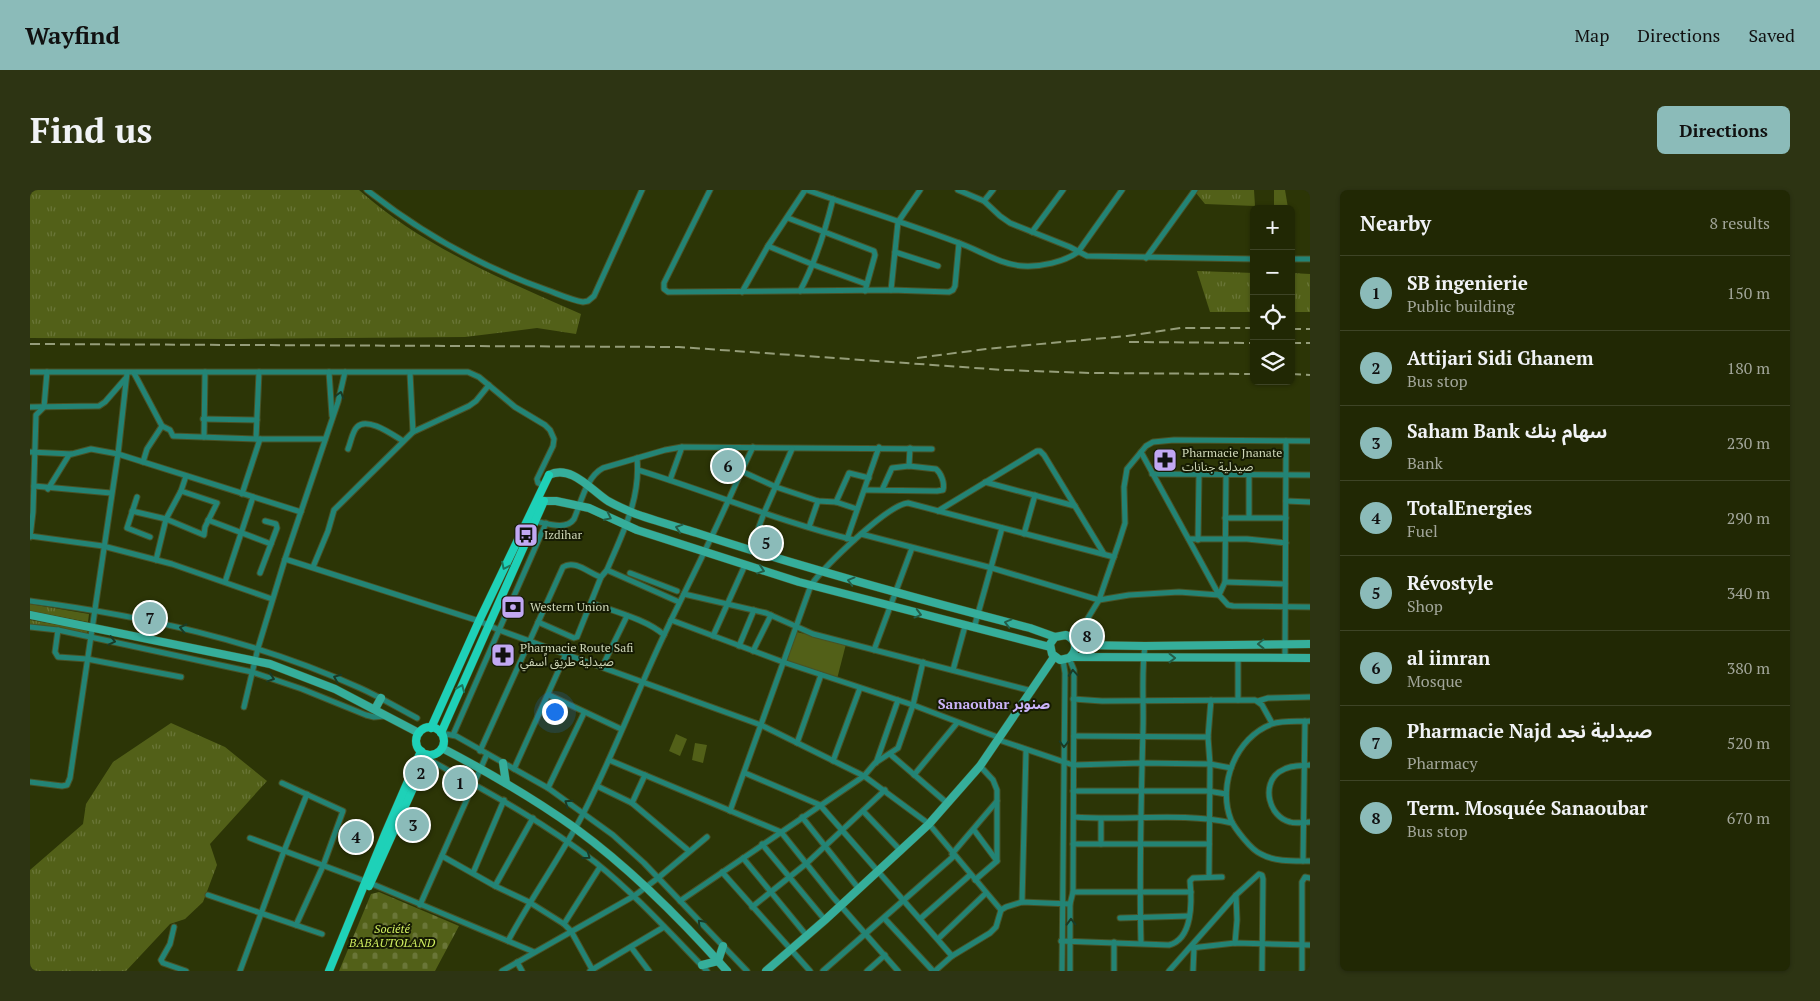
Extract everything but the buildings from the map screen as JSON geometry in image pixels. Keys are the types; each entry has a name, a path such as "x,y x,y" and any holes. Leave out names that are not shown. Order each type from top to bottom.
{"main road":[{"path":"431,728 543,485 549,474 557,472 569,474 609,501 632,512 711,538 821,572 1055,637 1066,635 1074,642 1145,646 1310,644"},
{"path":"425,755 436,754 442,748 444,742 441,733 544,501 553,500 593,510 626,526 811,585 1050,647"},
{"path":"30,615 255,660 286,669 375,709 419,733"},
{"path":"1054,657 1050,647 1051,641 1055,637"},
{"path":"1068,658 1075,652 1074,642"},
{"path":"1054,657 1310,658"},
{"path":"766,971 841,906 929,824 980,766 1054,657"},
{"path":"375,709 381,698"},
{"path":"425,755 416,742 419,733 423,729 431,728 441,733"},
{"path":"442,748 506,783 575,828 646,887 727,971"},
{"path":"329,971 425,755"},
{"path":"503,763 506,783"},
{"path":"334,971 367,883"},
{"path":"704,968 718,961 723,946"}],"street":[{"path":"367,190 414,225 469,256 528,284 583,302 588,301 594,296 642,190"},
{"path":"710,190 664,283 664,289 668,292 891,290 949,292 954,290 959,242"},
{"path":"742,292 768,246 806,190 959,242 1009,263 1024,266 1046,264 1070,257 1078,252 1122,190"},
{"path":"891,290 898,222 920,190"},
{"path":"958,190 984,201 1005,220 1092,257 1250,259"},
{"path":"975,196 979,190"},
{"path":"984,201 993,190"},
{"path":"1032,232 1064,190"},
{"path":"1146,258 1195,190"},
{"path":"800,291 814,265 833,199"},
{"path":"788,218 874,251 875,256 865,291"},
{"path":"768,246 866,284"},
{"path":"895,252 938,266"},
{"path":"1295,259 1310,259"},
{"path":"30,372 126,375 134,373 205,372 468,372 489,385 515,407 545,425 552,433 553,446 537,479 538,483 543,485"},
{"path":"47,372 44,407 36,415 32,452 34,486 30,537 103,546 156,560 272,599"},
{"path":"204,437 205,372"},
{"path":"242,494 258,439 259,372"},
{"path":"329,372 332,417"},
{"path":"244,707 272,599 340,395 345,372"},
{"path":"134,373 162,426 170,430 173,436 325,439"},
{"path":"410,373 413,432"},
{"path":"30,408 99,406 105,402 126,375"},
{"path":"30,782 62,786 67,785 70,781 91,627 118,454 126,375"},
{"path":"313,567 328,531 334,510 413,432 476,402 489,385"},
{"path":"30,408 36,415"},
{"path":"203,419 257,420"},
{"path":"348,449 355,428 360,424 366,423 372,424 404,440"},
{"path":"143,462 147,449 162,426"},
{"path":"1074,642 1098,600 1125,523 1124,487 1127,469 1146,446 1153,442 1174,440 1310,441"},
{"path":"1285,658 1286,441"},
{"path":"670,480 682,447"},
{"path":"534,521 568,525 573,522 588,486 600,469 682,447 792,449 879,447 932,449"},
{"path":"508,941 529,902 568,842 597,786 679,602 753,447"},
{"path":"847,538 879,447"},
{"path":"909,466 910,448"},
{"path":"32,452 72,454 90,449 118,454 301,512"},
{"path":"750,550 792,449"},
{"path":"938,511 1040,451 1104,554"},
{"path":"1141,452 1220,595 1228,605 1310,606"},
{"path":"48,489 69,455 72,454"},
{"path":"538,622 574,638 577,637 632,512 638,470 637,458"},
{"path":"865,490 940,491 943,490 944,486 936,468 909,466 892,468 882,490"},
{"path":"638,470 764,513 854,540"},
{"path":"741,471 776,487 818,501 836,502 857,509"},
{"path":"836,502 850,473 869,478"},
{"path":"1152,474 1310,475"},
{"path":"1198,540 1199,475"},
{"path":"1220,595 1226,582 1226,475"},
{"path":"1249,475 1249,517"},
{"path":"156,560 166,519 182,491 186,476"},
{"path":"985,482 1075,506"},
{"path":"34,486 48,489 112,493"},
{"path":"132,511 166,519 204,535 208,520 217,503 182,491"},
{"path":"908,503 912,491"},
{"path":"1024,534 1035,495"},
{"path":"137,496 127,529 150,537"},
{"path":"225,582 253,497"},
{"path":"809,527 818,501"},
{"path":"1286,501 1310,502"},
{"path":"730,811 811,585 821,572 854,540 898,506 908,503 1114,557"},
{"path":"1226,518 1286,518"},
{"path":"208,520 271,544"},
{"path":"260,573 277,526 265,521"},
{"path":"453,735 546,523"},
{"path":"974,628 1002,528"},
{"path":"861,534 992,568 1098,600 1129,595 1179,592 1220,595"},
{"path":"1190,539 1226,538 1286,543"},
{"path":"874,650 912,548"},
{"path":"285,558 479,621 529,642 644,681 761,725 864,776 885,790 929,824 985,894 1001,910"},
{"path":"480,751 561,571 566,565 576,566 602,577"},
{"path":"713,636 745,565"},
{"path":"606,570 679,602"},
{"path":"630,573 677,590"},
{"path":"652,590 656,582"},
{"path":"1226,582 1285,584"},
{"path":"684,594 771,615 813,634 1032,691"},
{"path":"30,601 183,628 258,648 304,665 381,698 417,718"},
{"path":"592,604 628,616 664,635"},
{"path":"739,646 754,610"},
{"path":"753,651 771,615"},
{"path":"602,667 628,616"},
{"path":"672,620 783,662 913,705 1026,751 1064,763 1073,765 1210,764 1231,768"},
{"path":"953,670 965,626"},
{"path":"30,627 90,636 252,672 302,689 366,715 374,717 387,715"},
{"path":"58,630 55,652 57,655 181,677"},
{"path":"1141,943 1143,658 1145,646"},
{"path":"514,769 566,654"},
{"path":"1068,658 1074,670 1074,817 1073,892 1070,904 1070,971"},
{"path":"1062,971 1065,673 1068,658"},
{"path":"1238,659 1238,700"},
{"path":"680,901 864,776 876,763 898,748 913,705 924,662"},
{"path":"797,743 821,675"},
{"path":"833,761 860,688"},
{"path":"549,695 621,729"},
{"path":"1073,698 1102,700 1258,701 1272,698 1310,697"},
{"path":"876,763 898,700"},
{"path":"1209,877 1208,791 1210,764 1208,737 1211,700"},
{"path":"1258,701 1272,724"},
{"path":"548,788 584,713"},
{"path":"1303,861 1302,822 1307,766 1308,721 1272,724 1257,732 1248,741 1238,752 1231,768 1226,794 1232,823 1244,839 1259,853 1273,859 1303,861 1310,861"},
{"path":"914,775 957,723"},
{"path":"441,733 453,735 548,788 627,847 746,971"},
{"path":"1074,736 1208,737"},
{"path":"1022,902 1026,751"},
{"path":"420,905 487,754"},
{"path":"890,754 947,803"},
{"path":"425,755 504,800 568,842 634,896 704,968"},
{"path":"609,760 781,832 841,906 898,971"},
{"path":"975,880 997,861 996,784 980,766"},
{"path":"1307,766 1292,766 1277,774 1268,792 1272,807 1280,817 1290,822 1310,822"},
{"path":"745,773 820,805 952,956"},
{"path":"632,802 645,775"},
{"path":"282,783 343,811 323,866 296,925"},
{"path":"597,786 632,802 690,851"},
{"path":"752,907 807,863 885,790"},
{"path":"1073,791 1208,791 1226,794"},
{"path":"240,971 284,851 308,794"},
{"path":"473,873 504,800"},
{"path":"823,971 953,855 997,801"},
{"path":"863,811 901,851"},
{"path":"802,817 859,889"},
{"path":"1074,817 1101,819 1209,818 1232,823"},
{"path":"495,886 533,818"},
{"path":"1101,819 1101,844"},
{"path":"974,830 997,861"},
{"path":"502,971 634,896 707,837"},
{"path":"250,838 367,883 534,952"},
{"path":"762,844 825,920"},
{"path":"1073,844 1209,844"},
{"path":"442,856 495,886 529,902 564,924 571,932 592,971 664,927"},
{"path":"743,858 807,936"},
{"path":"564,924 600,867"},
{"path":"722,872 810,971"},
{"path":"920,919 970,875"},
{"path":"1168,971 1192,948 1236,895 1256,875 1262,875 1264,879 1262,971"},
{"path":"1061,941 1170,945 1176,943 1185,933 1189,916 1190,881 1193,878 1222,877"},
{"path":"1302,971 1302,882 1305,877 1310,878"},
{"path":"1073,892 1191,892"},
{"path":"938,939 985,894"},
{"path":"208,895 322,934"},
{"path":"1235,943 1237,920 1236,895"},
{"path":"884,918 934,971 952,956 990,933 996,927 1001,910 1012,904 1022,902 1070,904"},
{"path":"1120,918 1189,916"},
{"path":"174,927 170,944 161,960 163,963 186,971"},
{"path":"1114,942 1114,971"},
{"path":"1192,948 1235,943 1310,945"},
{"path":"631,947 649,971"},
{"path":"1192,948 1192,971"},
{"path":"867,971 885,955"},
{"path":"517,962 522,971"}],"green space":[{"path":"30,190 359,190 410,229 465,261 581,314 576,334 537,328 465,337 30,338"},
{"path":"1198,190 1254,190 1255,205 1205,204 1196,193"},
{"path":"1274,190 1285,190 1288,205 1274,205"},
{"path":"1197,271 1250,273 1250,312 1210,312"},
{"path":"1295,273 1310,274 1310,312 1295,312"},
{"path":"30,604 89,614 88,622 30,611"},
{"path":"30,620 88,630 87,634 30,624"},
{"path":"797,632 846,644 837,679 784,661"},
{"path":"171,723 225,747 267,781 210,844 217,865 203,902 185,919 170,924 126,971 30,971 30,870 83,824 86,804 113,762"},
{"path":"676,734 687,739 680,756 669,751"},
{"path":"695,743 707,745 703,763 692,760"},
{"name":"Société BABAUTOLAND","path":"379,892 459,926 435,971 339,971 371,894"}],"railway":[{"path":"917,358 986,349 1127,336 1181,328 1250,328"},
{"path":"1295,329 1310,329"},
{"path":"1129,342 1250,343"},
{"path":"1295,343 1310,343"},
{"path":"30,344 679,347 1004,370 1090,373 1250,374"},
{"path":"1295,374 1310,375"}],"place":[{"name":"Pharmacie Jnanate صيدلية جنانات","path":"1165,460"},
{"name":"al iimran","path":"728,466"},
{"name":"Izdihar","path":"526,535"},
{"name":"Révostyle","path":"766,543"},
{"name":"Western Union","path":"513,607"},
{"name":"Pharmacie Najd صيدلية نجد","path":"150,618"},
{"name":"Term. Mosquée Sanaoubar","path":"1087,636"},
{"name":"Pharmacie Route Safi صيدلية طريق اًسفي","path":"503,655"},
{"name":"Attijari Sidi Ghanem","path":"421,773"},
{"name":"SB ingenierie","path":"460,783"},
{"name":"Saham Bank سهام بنك","path":"413,825"},
{"name":"TotalEnergies","path":"356,837"}],"district":[{"name":"Sanaoubar صنوبر","path":"994,704"}]}
